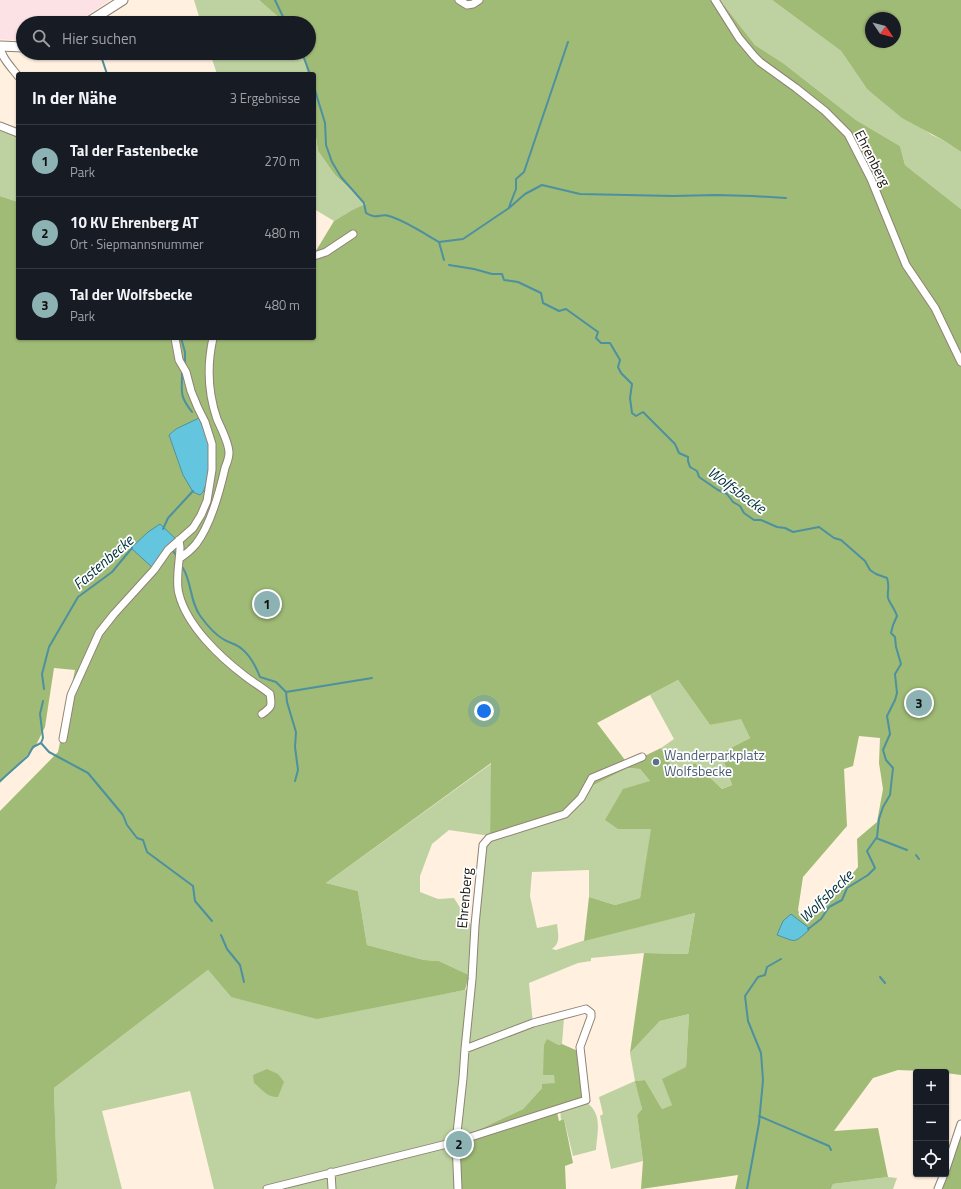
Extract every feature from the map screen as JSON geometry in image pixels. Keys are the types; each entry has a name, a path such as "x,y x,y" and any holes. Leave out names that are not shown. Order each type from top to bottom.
{"main road":[{"path":"98,16 123,0"},
{"path":"0,46 16,47"}],"street":[{"path":"459,0 467,5 473,4 479,0"},
{"name":"Ehrenberg","path":"714,0 740,38 760,62 825,111 848,134 871,179 906,265 935,308 961,362"},
{"path":"0,46 0,50 4,58 16,73"},
{"path":"0,126 16,132"},
{"path":"316,255 326,252 353,234"},
{"path":"64,739 72,695 99,634 114,614 154,570 168,550 193,528 207,501 213,462 212,444 186,372 179,360 175,340"},
{"path":"180,558 196,544 205,529 222,482 229,452 214,407 210,385 208,371 213,340"},
{"path":"179,540 180,558 178,570 178,592 184,608 199,631 226,660 270,694 270,708 262,714"},
{"name":"Ehrenberg","path":"458,1189 456,1142 472,979 474,926 483,845 489,838 565,814 581,798 592,778 642,757"},
{"path":"267,1189 456,1142 586,1100 580,1047 591,1017 591,1013 586,1009 533,1023 465,1049"},
{"path":"949,1160 961,1124"},
{"path":"331,1172 332,1189"},
{"path":"938,1189 943,1177"}],"shaded area":[{"path":"0,0 110,0 86,16 16,16 16,40 0,39"}],"green space":[{"path":"194,0 259,0 277,16 199,16"},
{"path":"259,0 720,0 755,45 783,63 856,120 900,146 905,165 961,209 961,1075 949,1073 949,1069 913,1069 913,1071 898,1070 873,1078 834,1131 878,1128 888,1177 833,1184 831,1189 735,1189 738,1175 641,1189 643,1161 637,1115 642,1109 635,1081 645,1080 662,1109 672,1105 662,1079 686,1067 689,1014 660,1021 630,1053 644,953 688,954 695,913 584,941 589,897 615,905 640,898 651,829 618,829 605,820 623,789 650,781 640,769 628,768 586,789 563,815 490,836 491,763 326,883 358,891 367,945 424,960 439,961 469,975 465,990 317,1019 231,997 208,970 54,1088 57,1182 55,1189 0,1189 0,811 58,752 75,670 54,668 45,727 35,747 0,783 0,196 16,201 16,340 316,340 316,251 334,221 352,210 366,204 335,175 318,151 316,137 316,72 307,72 304,60 316,60 316,16 277,16","holes":["199,419 183,475 169,435 176,429","678,680 710,725 741,719 750,738 721,753 732,785 722,789 695,763 676,773 661,748 628,764 597,723","859,736 880,738 879,763 883,789 877,822 857,839 858,867 821,912 801,917 798,910 803,877 847,826 844,769 853,766"]},
{"path":"720,0 772,0 841,51 867,89 932,135 943,140 961,152 961,209 905,165 900,146 856,120 783,63 755,45"},
{"path":"772,0 961,0 961,152 943,140 902,118 867,89 841,51"},
{"path":"212,60 304,60 307,72 216,72"},
{"path":"0,126 16,133 16,201 0,196"},
{"path":"316,137 318,151 335,175 366,205 352,210 334,221 316,210"},
{"path":"678,680 710,725 741,718 750,738 721,753 732,785 722,789 695,763 676,773 661,748 674,739 650,695"},
{"path":"492,763 490,836 449,830 432,844 420,876 420,892 438,899 454,898 472,927 484,850 494,835 628,768 640,769 650,781 618,829 652,829 640,898 615,905 589,897 589,870 532,872 530,896 537,928 557,924 558,941 552,949 556,950 591,938 695,913 688,954 644,953 591,958 591,961 578,963 529,983 533,1024 464,1051 455,1143 458,1189 214,1189 190,1091 102,1111 122,1189 0,1189 56,1157 54,1088 208,970 231,997 415,999 471,989 469,975 439,961 424,960 367,945 358,891 326,883"},
{"path":"689,1014 686,1067 672,1105 662,1109 645,1080 636,1081 642,1109 637,1115 643,1161 611,1169 600,1116 603,1114 599,1097 635,1081 630,1053 660,1021"},
{"path":"564,1018 562,1044 558,1045 543,1075 555,1075 555,1083 542,1088 523,1109 478,1130 478,1132 459,1138 467,1055 469,1051 533,1025"},
{"path":"547,1039 558,1045 562,1044 578,1051 584,1098 556,1108 559,1121 564,1119 573,1163 565,1166 566,1189 460,1189 457,1148 471,1142 471,1138 477,1136 478,1130 523,1109 542,1088 542,1084 555,1083 554,1075 543,1075 544,1045"},
{"path":"267,1069 278,1074 284,1082 278,1097 270,1096 254,1083 253,1075"},
{"path":"587,1103 592,1107 597,1118 598,1131 596,1150 573,1156 564,1119 561,1120 560,1109"},
{"path":"961,1133 961,1189 939,1189 944,1177 949,1177 949,1164"},
{"path":"888,1177 897,1178 893,1189 831,1189 833,1184"}],"water":[{"path":"199,418 207,437 213,467 203,492 200,495 193,492 183,475 169,435 176,429"},
{"path":"160,524 178,541 154,569 131,548 148,532"},
{"path":"791,914 809,928 804,935 797,940 788,939 777,935 783,921"}],"waterway":[{"name":"Wolfsbecke","path":"275,0 283,16"},
{"path":"509,207 516,189 516,179 524,172 568,42"},
{"name":"Fastenbecke","path":"102,60 106,72"},
{"name":"Wolfsbecke","path":"305,60 309,72"},
{"name":"Wolfsbecke","path":"316,94 325,123 326,145 332,162 341,177 364,203 366,213 373,216 386,215 395,218 439,242 444,260"},
{"path":"439,242 463,239 509,208 525,194 542,185 580,194 673,196 716,195 786,198"},
{"name":"Wolfsbecke","path":"449,265 474,269 492,274 502,274 504,280 518,282 541,293 543,303 559,311 566,309 598,332 596,338 601,343 610,343 620,360 618,367 621,373 632,384 630,398 632,413 636,416 643,412 675,444 679,453 688,457 690,467 697,471 699,477 718,490 727,494 733,502 740,506 744,513 754,520 761,520 793,532 819,527 834,538 841,540 865,561 870,570 887,578 888,598 897,616 891,633 895,637 901,664 895,674 897,693 887,716 890,734 883,750 886,760 893,768 890,795 883,807 879,819 877,837 867,851 875,868 868,875 847,888 842,900 829,907 821,919 808,929"},
{"name":"Fastenbecke","path":"182,340 185,352 185,364"},
{"name":"Fastenbecke","path":"182,373 182,394 185,402 192,412"},
{"name":"Fastenbecke","path":"163,529 168,518 193,491"},
{"name":"Fastenbecke","path":"44,689 42,674 49,647 78,597 112,572 132,548"},
{"path":"172,549 175,554"},
{"path":"183,568 195,606 201,617 217,635 238,646 248,655 260,677 276,682 286,692 372,678"},
{"path":"286,692 287,702 296,732 295,747 298,770 295,781"},
{"name":"Fastenbecke","path":"0,781 28,756 33,747 41,743 43,738 40,714 43,701"},
{"path":"41,743 49,752 88,773 123,815 127,825 137,838 143,840 147,852 193,886 195,901 212,921"},
{"path":"876,838 907,850"},
{"path":"916,855 919,859"},
{"path":"221,935 227,949 240,965 244,982"},
{"path":"747,1189 759,1123 763,1080 761,1053 748,1021 745,996 758,977 765,975 767,967 781,959"},
{"path":"880,977 885,983"},
{"path":"759,1116 829,1146 831,1150"}],"place":[{"name":"Tal der Fastenbecke","path":"267,604"},
{"name":"Tal der Wolfsbecke","path":"919,703"},
{"name":"Wanderparkplatz Wolfsbecke","path":"656,762"},
{"name":"10 KV Ehrenberg AT","path":"459,1144"}]}
